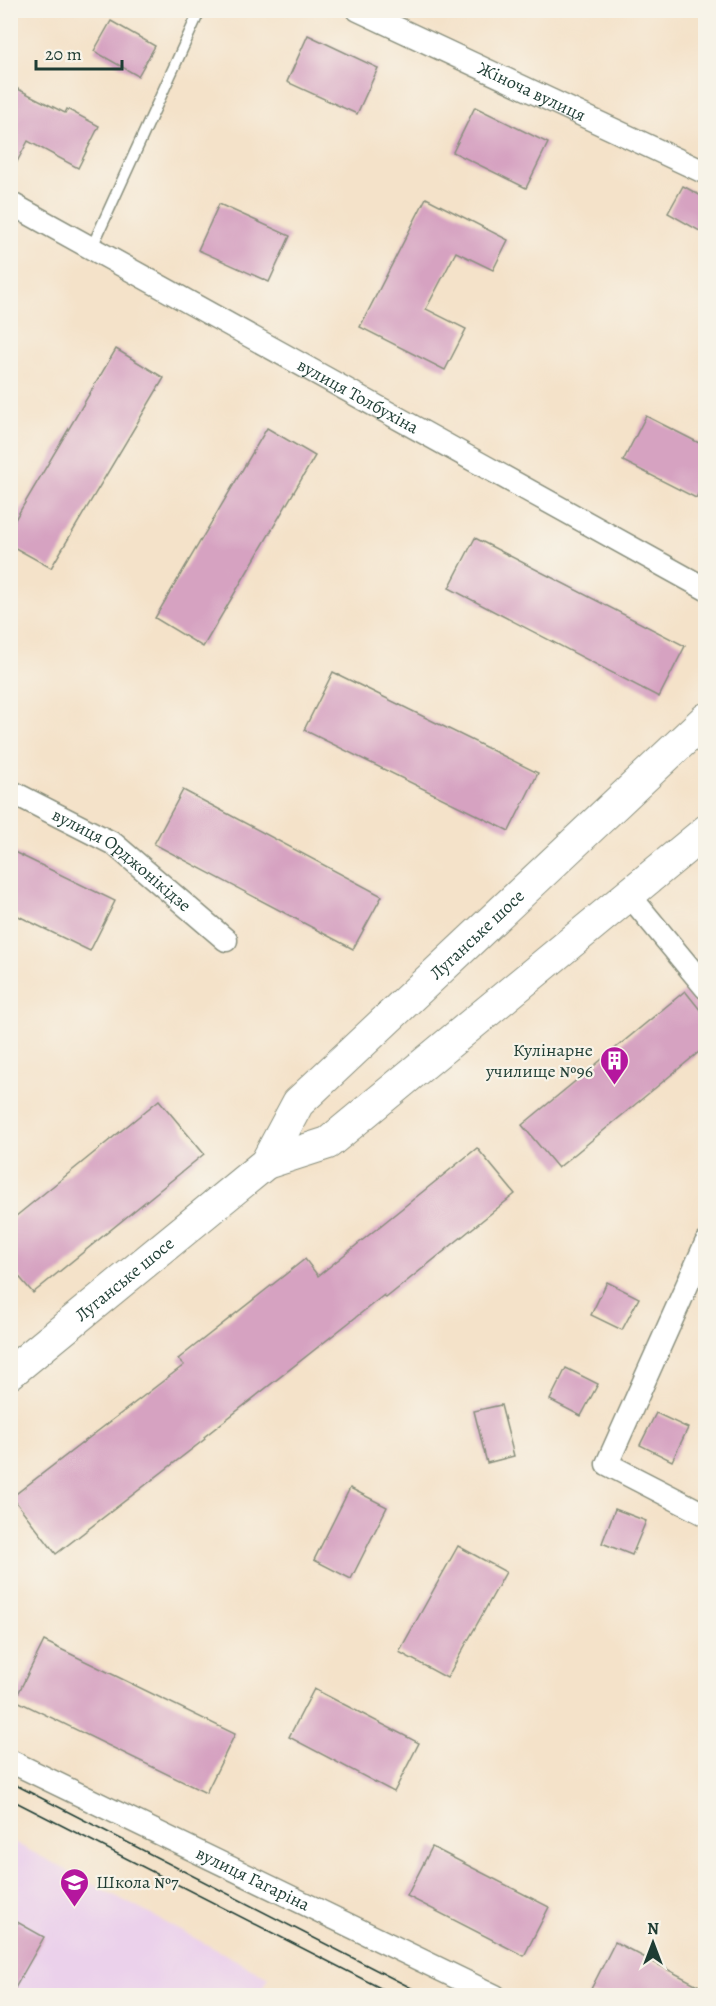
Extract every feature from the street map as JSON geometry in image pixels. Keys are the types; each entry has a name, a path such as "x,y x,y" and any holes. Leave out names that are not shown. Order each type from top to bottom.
{"main road":[{"name":"Луганське шосе","path":"266,1163 298,1103 705,719"},
{"name":"Луганське шосе","path":"10,1373 266,1163 328,1143 630,896 705,831"}],"street":[{"name":"Жіноча вулиця","path":"358,10 705,172"},
{"name":"вулиця Толбухіна","path":"10,203 705,589"},
{"name":"вулиця Орджонікідзе","path":"10,791 114,844 225,940"},
{"path":"630,896 705,988"},
{"path":"705,1244 607,1464 705,1515"},
{"name":"вулиця Гагаріна","path":"10,1761 495,1995"}],"lane":[{"path":"92,247 200,10"}],"shaded area":[{"name":"Школа №7","path":"10,1840 268,1977 259,1995 11,1995"}],"building":[{"path":"111,21 155,46 138,76 94,51"},
{"path":"308,35 378,68 357,114 287,82"},
{"path":"10,85 65,113 67,109 99,126 78,168 28,141 10,175"},
{"path":"475,107 548,143 526,188 453,152"},
{"path":"683,186 705,198 705,234 668,213"},
{"path":"426,198 508,240 493,270 456,252 426,309 466,329 445,370 360,327"},
{"path":"219,204 290,236 269,282 198,250"},
{"path":"116,349 164,378 51,568 10,545 10,528"},
{"path":"646,416 705,446 705,480 696,498 623,461"},
{"path":"267,428 315,456 203,647 155,618"},
{"path":"475,538 685,646 659,697 449,588"},
{"path":"333,672 538,773 509,831 304,730"},
{"path":"183,790 382,896 353,949 154,844"},
{"path":"10,850 115,901 90,951 10,912"},
{"name":"Кулінарне училище №96","path":"685,991 705,1016 705,1047 558,1168 522,1125"},
{"path":"159,1100 204,1154 33,1293 10,1266 10,1221"},
{"path":"477,1148 515,1194 386,1298 384,1295 204,1437 205,1439 56,1554 12,1497 184,1365 178,1359 305,1259 318,1276"},
{"path":"607,1282 639,1298 622,1330 591,1315"},
{"path":"566,1368 598,1384 581,1416 550,1400"},
{"path":"501,1405 514,1456 487,1463 474,1411"},
{"path":"656,1413 688,1428 672,1461 640,1445"},
{"path":"350,1488 387,1507 351,1579 314,1560"},
{"path":"615,1509 646,1521 632,1555 602,1543"},
{"path":"458,1546 506,1572 447,1678 399,1652"},
{"path":"44,1641 235,1734 206,1793 15,1700"},
{"path":"314,1689 419,1743 394,1792 289,1737"},
{"path":"432,1847 549,1907 524,1956 407,1896"},
{"path":"10,1918 44,1937 11,1995 10,1995"},
{"path":"615,1942 705,1989 705,1995 588,1995"}],"tram line":[{"path":"10,1782 427,1996"},
{"path":"10,1799 396,1996"}],"place":[{"name":"Кулінарне училище №96","path":"614,1086"},
{"name":"Школа №7","path":"75,1908"}]}
